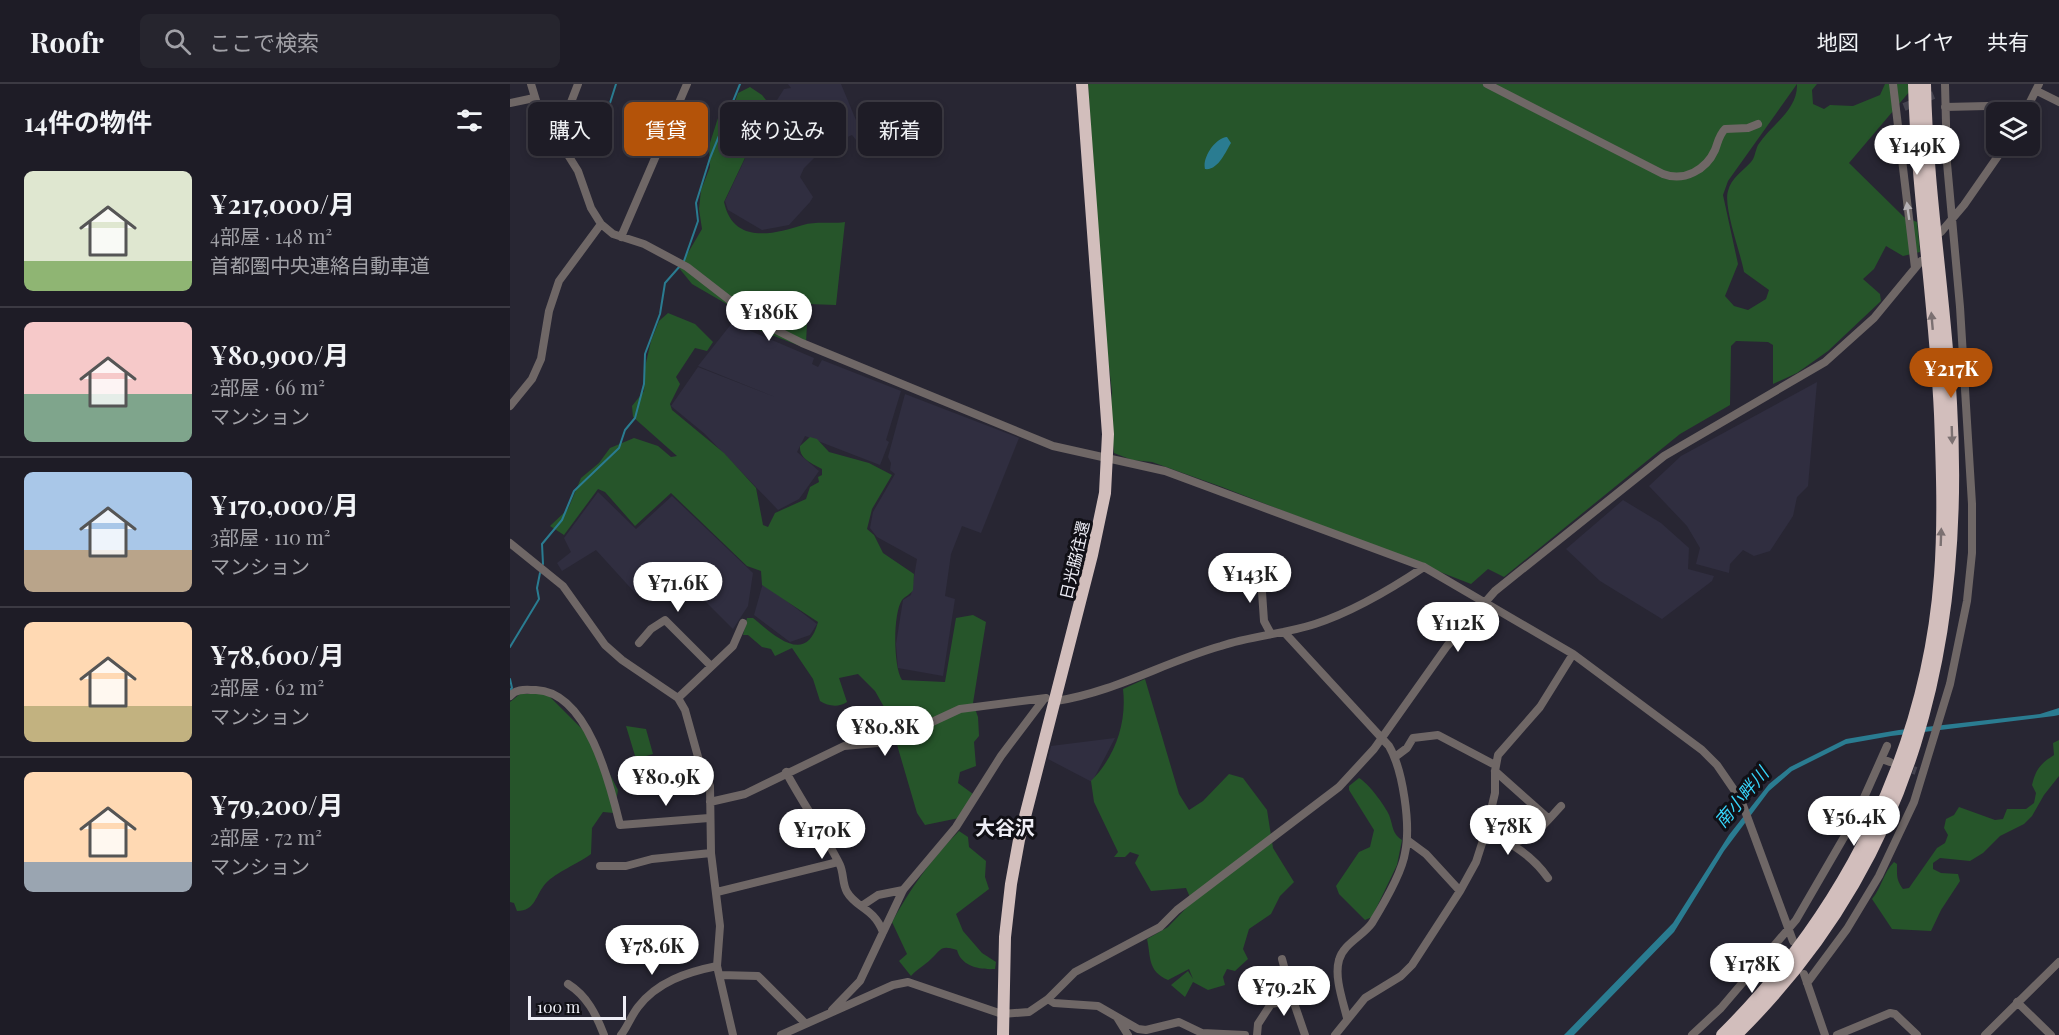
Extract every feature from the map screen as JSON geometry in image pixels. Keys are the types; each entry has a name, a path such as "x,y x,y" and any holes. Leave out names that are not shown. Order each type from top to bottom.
{"highway":[{"name":"日光脇往還","path":"1002,1035 1011,884 1019,840 1101,513 1107,459 1082,84"},
{"path":"1914,84 1940,411 1942,519 1934,623 1919,718"},
{"path":"1736,1035 1792,973 1848,892 1898,795 1945,621 1951,564 1953,471 1951,401 1932,196 1925,84"},
{"path":"1722,1035 1783,968 1834,896 1863,845 1913,738"}],"street":[{"path":"531,84 536,102"},
{"path":"571,102 578,84"},
{"path":"621,237 687,84"},
{"path":"1487,84 1674,177 1687,176 1704,166 1725,129 1748,128 1758,124"},
{"path":"1893,84 1900,107 1915,269"},
{"path":"2030,102 2038,87 2059,102"},
{"path":"1825,1035 1806,979 1847,929 1879,876 1914,802 1920,772 1935,736 1959,650 1972,553 1972,504 1942,90"},
{"path":"510,103 534,98"},
{"path":"1945,107 1986,108"},
{"path":"569,156 578,171 591,208 601,224 621,237 644,244 687,267 754,320 791,338 1053,446 1165,471 1424,567 1573,654 1702,750 1724,773 1741,800 1793,941"},
{"path":"1941,232 1953,219 1998,156"},
{"path":"510,406 532,379 541,359 552,297 559,281 601,224"},
{"path":"781,1035 893,985 908,982 1002,1014 1029,1012 1048,999 1075,972 1160,927 1177,910 1339,787 1382,738 1438,657 1504,584 1664,456 1825,362 1858,335 1921,261"},
{"path":"510,543 563,586 605,645 622,660 678,698 710,786 711,853 720,926 718,971 733,1035"},
{"path":"1260,563 1264,621 1271,634"},
{"path":"710,802 745,794 786,772 844,746 889,742 960,709 1083,697 1120,686 1220,646 1316,624 1403,581 1424,567"},
{"path":"639,643 651,629 665,620 711,666"},
{"path":"678,698 733,645 743,623"},
{"path":"1284,632 1382,738 1399,764 1407,840 1402,866 1373,921 1344,949 1339,959 1341,990 1347,1018"},
{"path":"1338,1034 1347,1018 1365,998 1401,976 1412,965 1460,891 1476,862 1486,831 1495,793 1495,768 1504,746 1540,707 1573,654"},
{"path":"510,696 519,690 541,690 560,697 591,734 608,772 620,825 709,818"},
{"path":"827,1015 860,981 903,890 956,827 1001,756 1053,699"},
{"path":"1395,757 1407,748 1413,738 1437,735 1495,768 1549,819"},
{"path":"1692,1035 1721,1008 1789,931 1810,900 1886,761 1887,746"},
{"path":"786,772 807,813 844,873 847,892 878,920 883,932"},
{"path":"1513,843 1532,837 1561,806"},
{"path":"1486,831 1513,843 1539,866 1548,878"},
{"path":"1407,840 1426,854 1460,891"},
{"path":"600,867 626,866 652,859 711,853"},
{"path":"717,892 838,862"},
{"path":"863,905 878,895 903,890"},
{"path":"1282,959 1305,1035"},
{"path":"1985,1035 2059,962"},
{"path":"621,1035 635,1010 651,993 685,975 718,971 758,976 805,1023"},
{"path":"568,984 577,989 596,1013 604,1035"},
{"path":"1048,999 1054,1003 1098,1006 1146,1030 1179,1022 1202,1033 1245,1035"},
{"path":"1257,1035 1258,1024 1271,1005 1293,1000"},
{"path":"2017,1002 2051,1035"},
{"path":"1837,1035 1890,1013 1895,1014 1917,1035"},
{"path":"1118,1018 1128,1035"}],"shaded area":[{"path":"788,84 841,84 858,125 858,139 856,140 852,135 846,138 846,102 776,102 784,89 791,88"},
{"path":"746,156 816,156 804,168 800,177 813,197 789,225 762,230 728,210 725,201"},
{"path":"732,323 814,358 812,364 818,367 822,360 901,391 886,440 889,442 880,465 805,436 797,452 819,471 799,499 778,510 705,434 671,406 698,367 775,397 698,366"},
{"path":"1817,382 1808,486 1797,497 1793,516 1770,551 1754,556 1743,550 1730,564 1729,573 1696,564 1700,548 1687,526 1649,486 1681,456"},
{"path":"905,394 1019,438 981,533 962,526 951,554 945,596 955,599 943,676 898,668 896,644 903,600 911,595 917,559 877,537 870,528 873,512 895,474 890,470 891,463 888,457"},
{"path":"598,492 636,529 672,496 753,573 748,606 733,629 691,587 685,585 675,593 659,579 636,594 596,550 562,571 557,563 571,552 564,538"},
{"path":"1623,500 1661,523 1689,548 1688,569 1714,576 1712,581 1662,619 1600,581 1566,549"},
{"path":"763,583 817,624 810,635 790,642 754,615"},
{"path":"1115,738 1092,782 1048,759 1051,746"}],"green space":[{"path":"1088,84 1797,84 1817,84 1812,90 1813,104 1824,109 1830,105 1853,106 1880,95 1885,84 1908,84 1910,91 1849,163 1904,217 1917,222 1920,252 1903,256 1886,246 1874,269 1863,279 1880,294 1881,301 1828,351 1797,373 1773,384 1773,345 1768,342 1736,341 1731,346 1730,405 1680,434 1504,577 1488,569 1471,584 1222,487 1152,462 1132,460 1114,453 1110,415 1112,392 1104,324","holes":["1797,84 1789,109 1763,138 1752,160 1734,178 1728,191 1730,219 1744,272 1769,290 1766,299 1748,310 1734,306 1725,296 1738,264 1723,195 1728,181"]},
{"path":"750,87 768,102 735,102 738,93"},
{"path":"720,117 720,156 746,156 724,202 736,225 755,233 767,233 813,223 845,222 836,305 808,304 806,343 800,346 751,327 730,313 730,306 692,284 679,268 702,229 699,209 701,190 710,167 709,146"},
{"path":"668,313 695,324 713,342 707,351 695,348 676,377 680,384 670,404 672,410 724,453 756,488 763,525 768,527 775,513 806,499 810,487 819,482 818,477 822,475 822,469 807,460 800,450 800,446 810,437 817,439 829,452 869,463 892,475 872,509 867,529 874,535 883,553 914,574 913,590 902,600 897,616 896,652 902,680 945,682 956,618 973,615 986,622 973,703 978,717 979,736 974,742 976,766 960,772 958,783 973,794 959,818 925,825 917,813 888,714 875,691 858,674 839,678 847,702 837,706 826,704 820,701 813,679 792,648 775,656 771,649 762,647 748,635 743,635 747,618 753,618 779,638 797,645 806,643 813,635 818,622 762,585 761,571 747,566 671,493 635,526 605,492 598,489 564,535 550,526 568,509 581,478 599,463 610,448 634,438 658,446 671,457 677,456 633,417 632,406 644,391 645,367 651,341 659,321"},
{"path":"1145,679 1179,794 1189,810 1203,801 1229,774 1243,778 1267,810 1273,848 1294,882 1280,896 1271,914 1249,929 1243,949 1248,959 1235,971 1227,969 1223,977 1225,985 1208,990 1193,982 1185,997 1171,985 1188,971 1193,979 1189,969 1168,980 1161,976 1151,963 1147,939 1168,927 1192,902 1186,888 1151,891 1135,863 1139,855 1130,852 1125,857 1114,857 1118,852 1094,802 1091,781 1107,761 1117,739 1123,714 1123,689"},
{"path":"520,694 547,694 591,738 618,790 614,813 603,812 592,828 591,854 550,879 532,905 517,911 514,903 510,902 510,702"},
{"path":"626,726 646,729 653,754 636,759"},
{"path":"2059,740 2059,776 2024,824 2000,836 1983,853 1970,861 1940,858 1933,863 1933,869 1941,873 1958,874 1960,881 1941,910 1931,931 1892,929 1872,899 1894,862 1897,864 1897,877 1901,886 1903,889 1909,888 1937,848 1945,843 1948,835 1944,828 1946,819 1954,815 1959,807 1995,820 2003,819 2007,809 2026,809 2034,803 2036,793 2032,785 2037,771 2054,755 2053,743"},
{"path":"1359,778 1382,803 1396,834 1402,840 1397,865 1372,917 1365,920 1339,894 1336,886 1359,852 1370,847 1374,830 1349,790 1349,786"},
{"path":"959,831 968,837 969,847 986,861 985,877 989,889 956,914 963,931 982,953 996,962 995,969 971,966 962,960 957,950 944,948 911,976 899,961 907,954 892,922 922,874"}],"water":[{"path":"1227,137 1231,143 1221,160 1214,167 1205,169 1205,160 1210,149 1222,138"},
{"path":"2059,708 2059,715 2054,716 1891,736 1846,744 1792,771 1769,791 1724,851 1674,932 1574,1035 1564,1035 1673,923 1729,835 1769,784 1790,767 1846,739 1899,730 2040,714"}],"waterway":[{"path":"610,102 616,84"},
{"path":"684,261 698,221 696,203 710,158 740,84"},
{"path":"543,564 542,544 562,520 574,491 619,448 625,430 635,418 644,384 645,354 660,314 665,283 680,266"},
{"path":"510,647 539,599 537,588 540,573"},
{"path":"510,679 512,688 510,690"}],"tunnel":[{"path":"1904,107 1936,94"},
{"path":"1902,766 1916,771"}],"district":[{"name":"大谷沢","path":"1005,826"}],"water label":[{"name":"南小畔川","path":"1741,797"}]}
